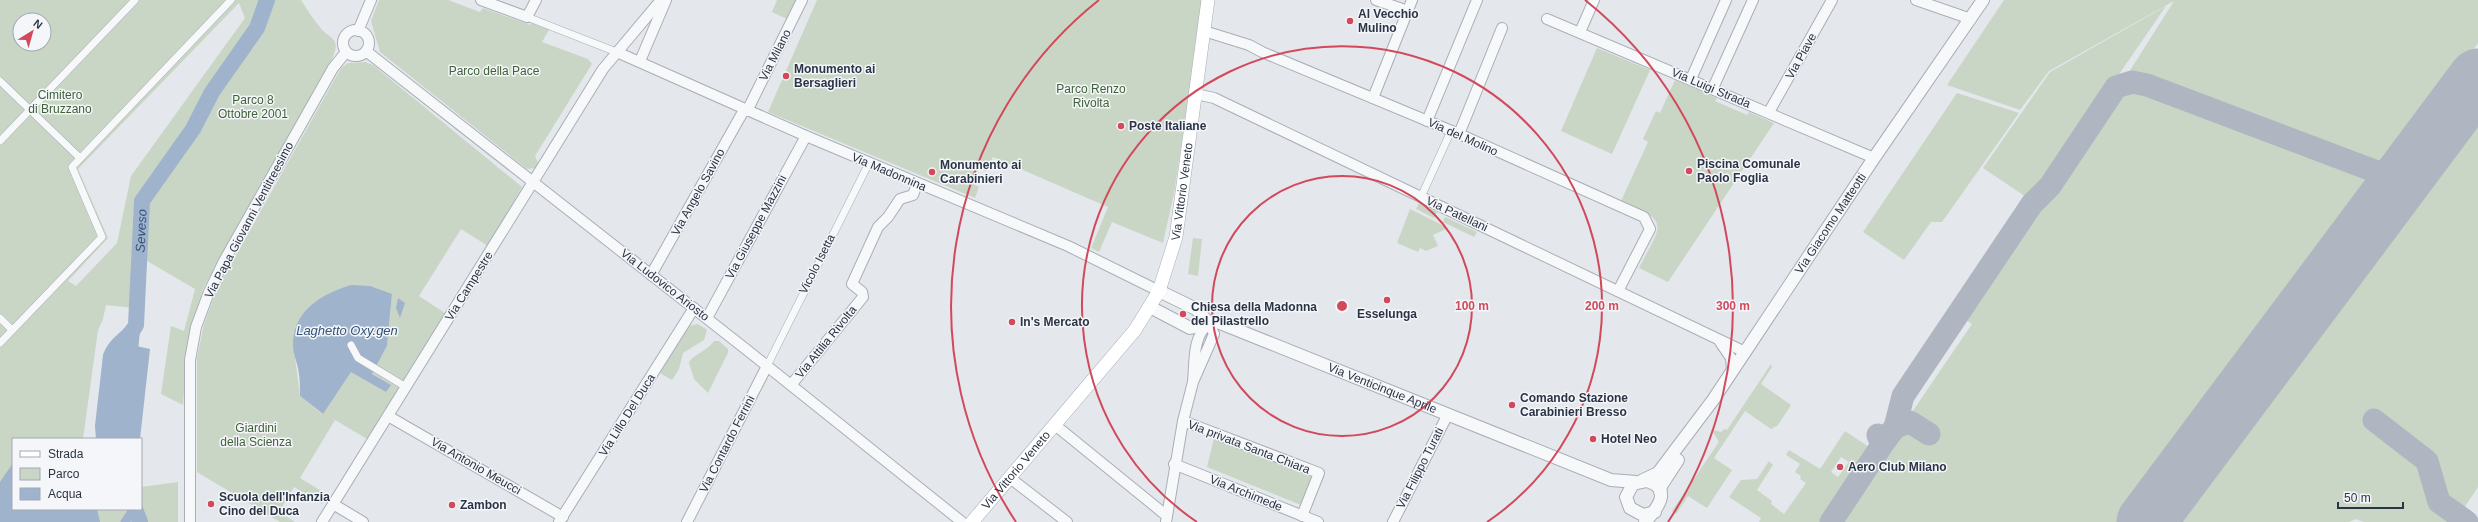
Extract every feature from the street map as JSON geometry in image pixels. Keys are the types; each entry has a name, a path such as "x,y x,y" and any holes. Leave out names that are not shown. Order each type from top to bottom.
{"main road":[{"name":"Via Vittorio Veneto","path":"972,522 1135,330 1159,291 1176,237 1208,0"}],"street":[{"path":"0,141 135,0"},
{"path":"0,343 102,237 72,167 231,0"},
{"path":"358,31 371,0"},
{"path":"482,0 619,53"},
{"path":"527,17 536,0"},
{"name":"Via Campestre","path":"322,522 604,69 619,53 640,24 661,0"},
{"path":"640,61 666,0"},
{"name":"Via Milano","path":"746,110 802,0"},
{"path":"1376,0 1408,11"},
{"path":"1373,98 1412,0"},
{"path":"1427,120 1477,0"},
{"path":"1580,32 1594,0"},
{"path":"1691,79 1726,0"},
{"path":"1713,88 1753,0"},
{"name":"Via Piave","path":"1769,112 1832,0"},
{"path":"1916,0 1971,19"},
{"name":"Via Giacomo Matteotti","path":"1640,481 1658,473 1692,430 1874,158 1984,0"},
{"name":"Via Luigi Strada","path":"1547,19 1713,88 1874,158"},
{"path":"1421,197 1455,132 1502,28"},
{"path":"351,31 358,31 368,40 366,51 358,56 346,52 343,44 344,39 351,31"},
{"name":"Via del Molino","path":"1204,31 1249,45 1262,52 1427,120 1644,217 1650,228 1618,291"},
{"name":"Via Ludovico Ariosto","path":"366,51 707,318 962,522"},
{"name":"Via Papa Giovanni Ventitreesimo","path":"190,522 190,360 196,327 209,292 224,261 333,68 346,52"},
{"name":"Via Madonnina","path":"619,53 917,184 1068,246 1159,291"},
{"path":"0,81 80,158"},
{"name":"Via Patellani","path":"1196,94 1214,98 1744,352"},
{"name":"Via Angelo Savino","path":"651,275 746,110"},
{"name":"Via Giuseppe Mazzini","path":"707,318 806,136"},
{"name":"Vicolo Isetta","path":"767,366 869,163"},
{"name":"Via Attilia Rivolta","path":"791,385 863,297 862,292 852,284 878,226 888,217 900,199 913,194 917,184"},
{"path":"1159,291 1196,309 1209,323 1214,334 1193,382"},
{"path":"1150,307 1190,328 1209,323"},
{"name":"Via Lillo Del Duca","path":"561,519 694,308"},
{"path":"0,318 12,330"},
{"name":"Via Venticinque Aprile","path":"1209,323 1217,322 1230,326 1611,480 1640,481"},
{"path":"1167,519 1174,464 1193,382 1197,338 1202,329 1209,323"},
{"name":"Via Patellani","path":"1717,339 1727,349 1731,358 1732,371"},
{"path":"351,346 358,358 406,387"},
{"name":"Via Contardo Ferrini","path":"687,522 767,366"},
{"name":"Via Filippo Turati","path":"1393,522 1448,414"},
{"name":"Via Antonio Meucci","path":"388,416 561,519"},
{"name":"Via privata Santa Chiara","path":"1183,421 1319,473 1302,516"},
{"path":"1055,425 1167,519"},
{"name":"Via Giacomo Matteotti","path":"1660,492 1661,486 1686,446 1692,430"},
{"name":"Via Archimede","path":"1174,464 1318,522"},
{"path":"1010,478 1067,522"},
{"name":"Via Venticinque Aprile","path":"1611,480 1623,492 1630,511"},
{"path":"1645,522 1655,512 1660,505 1660,492 1654,484 1640,481 1628,490 1630,511 1643,515 1655,512"},
{"path":"334,504 363,522"}],"green space":[{"path":"0,0 301,0 316,23 335,42 335,52 332,59 203,289 187,350 183,405 161,394 171,326 184,331 195,289 147,261 143,309 106,305 103,319 98,330 83,438 12,438 12,510 142,510 142,487 178,482 178,522 0,522","holes":["239,3 245,18 131,176 117,243 76,286 68,281 108,238 78,169"]},
{"name":"Parco della Pace","path":"379,0 448,0 480,12 483,8 530,25 532,21 550,28 542,42 588,59 592,64 535,156 538,163 536,168 527,169 380,52 371,21"},
{"path":"777,0 796,0 787,19 772,12"},
{"name":"Parco Renzo Rivolta","path":"817,0 1203,0 1174,193 1163,243 1112,222 1099,252 1091,248 1108,207 993,157 986,171 979,168 972,183 979,187 975,198 768,112"},
{"path":"2004,0 2478,0 2478,43 2385,168 2129,72 2174,1 2049,71 2020,110 1947,85"},
{"path":"2166,6 2032,201 1983,168 2050,72"},
{"path":"1597,48 1650,70 1612,154 1561,131"},
{"name":"Giardini della Scienza","path":"365,62 373,65 522,187 488,246 461,229 419,296 445,313 367,439 335,420 300,478 328,495 322,504 294,487 279,512 295,522 280,522 197,472 197,358 204,324 217,289 341,68 348,63","holes":["392,294 387,346 372,374 390,385 351,371 322,414 300,396 293,341"]},
{"name":"Piscina Comunale Paolo Foglia","path":"1675,80 1717,98 1715,101 1747,115 1749,112 1774,123 1668,282 1639,268 1653,242 1656,233 1657,226 1655,220 1648,214 1621,201 1648,142 1643,139 1656,111 1660,113"},
{"path":"2129,87 2169,97 2338,160 2337,164 2376,180 2120,522 1843,522 1911,420 1908,418 1972,324 1964,319 2119,90"},
{"path":"1957,93 2019,113 1942,222 1931,222 1904,260 1863,232"},
{"path":"2478,110 2478,487 2464,508 2459,509 2453,518 2458,522 2364,522 2356,519 2349,522 2171,522"},
{"path":"1419,203 1437,212 1434,218 1416,209"},
{"path":"1410,209 1448,228 1433,235 1438,246 1426,251 1420,248 1418,252 1397,243"},
{"path":"1445,217 1477,232 1474,237 1443,222"},
{"path":"1193,238 1202,239 1198,276 1188,274"},
{"path":"698,324 707,330 704,340 683,353 679,369 672,380 660,373 689,326"},
{"path":"714,341 719,341 728,349 728,353 708,393 694,379 689,363"},
{"path":"1771,364 1772,367 1761,384 1791,405 1778,425 1771,429 1745,411 1714,458 1732,470 1707,508 1688,496 1676,514 1672,511 1719,442 1711,429 1721,432 1724,429 1727,430"},
{"path":"1845,431 1869,447 1820,522 1759,522 1761,518 1729,497 1741,480 1757,479 1769,461 1773,465 1757,490 1772,501 1771,504 1784,514 1806,483 1800,479 1801,476 1795,472 1800,464 1786,455 1789,450 1820,469","holes":["1841,457 1849,462 1838,477 1831,472"]},
{"path":"1214,438 1312,477 1301,505 1207,467"}],"water":[{"name":"Laghetto Oxy.gen","path":"351,285 370,286 392,294 387,346 372,374 391,385 386,392 351,372 323,414 300,396 299,371 293,348 295,330 305,311 313,304 321,298 341,288"},
{"path":"398,298 405,303 400,318 396,308"},
{"path":"127,344 150,349 140,438 110,438 108,425 117,356"},
{"path":"12,464 12,510 97,510 100,522 0,522 0,482"}],"waterway":[{"name":"Seveso","path":"104,438 103,426 111,356 116,347 136,325 142,201 193,129 212,92 257,28 267,0"},
{"path":"133,356 136,325"},
{"path":"125,522 133,510"},
{"name":"Seveso","path":"135,510 140,522"}],"taxiway":[{"path":"1882,445 1895,427 1903,396 2032,204 2050,186 2116,87 2132,82 2147,85 2401,181"},
{"path":"2374,420 2427,461 2439,502 2467,522"},
{"path":"1895,427 1910,422 1929,434"},
{"path":"1831,522 1882,445 1878,435"}],"runway":[{"path":"2146,522 2478,78"}],"place":[{"name":"Al Vecchio Mulino","path":"1350,21"},
{"name":"Monumento ai Bersaglieri","path":"786,76"},
{"name":"Poste Italiane","path":"1121,126"},
{"name":"Piscina Comunale Paolo Foglia","path":"1689,171"},
{"name":"Monumento ai Carabinieri","path":"932,172"},
{"name":"Esselunga","path":"1387,300"},
{"name":"Chiesa della Madonna del Pilastrello","path":"1183,314"},
{"name":"In's Mercato","path":"1012,322"},
{"name":"Comando Stazione Carabinieri Bresso","path":"1512,405"},
{"name":"Hotel Neo","path":"1593,439"},
{"name":"Aero Club Milano","path":"1840,467"},
{"name":"Scuola dell'Infanzia Cino del Duca","path":"211,504"},
{"name":"Zambon","path":"452,505"}],"park label":[{"name":"Cimitero di Bruzzano","path":"60,102"},
{"name":"Parco 8 Ottobre 2001","path":"253,107"}]}
